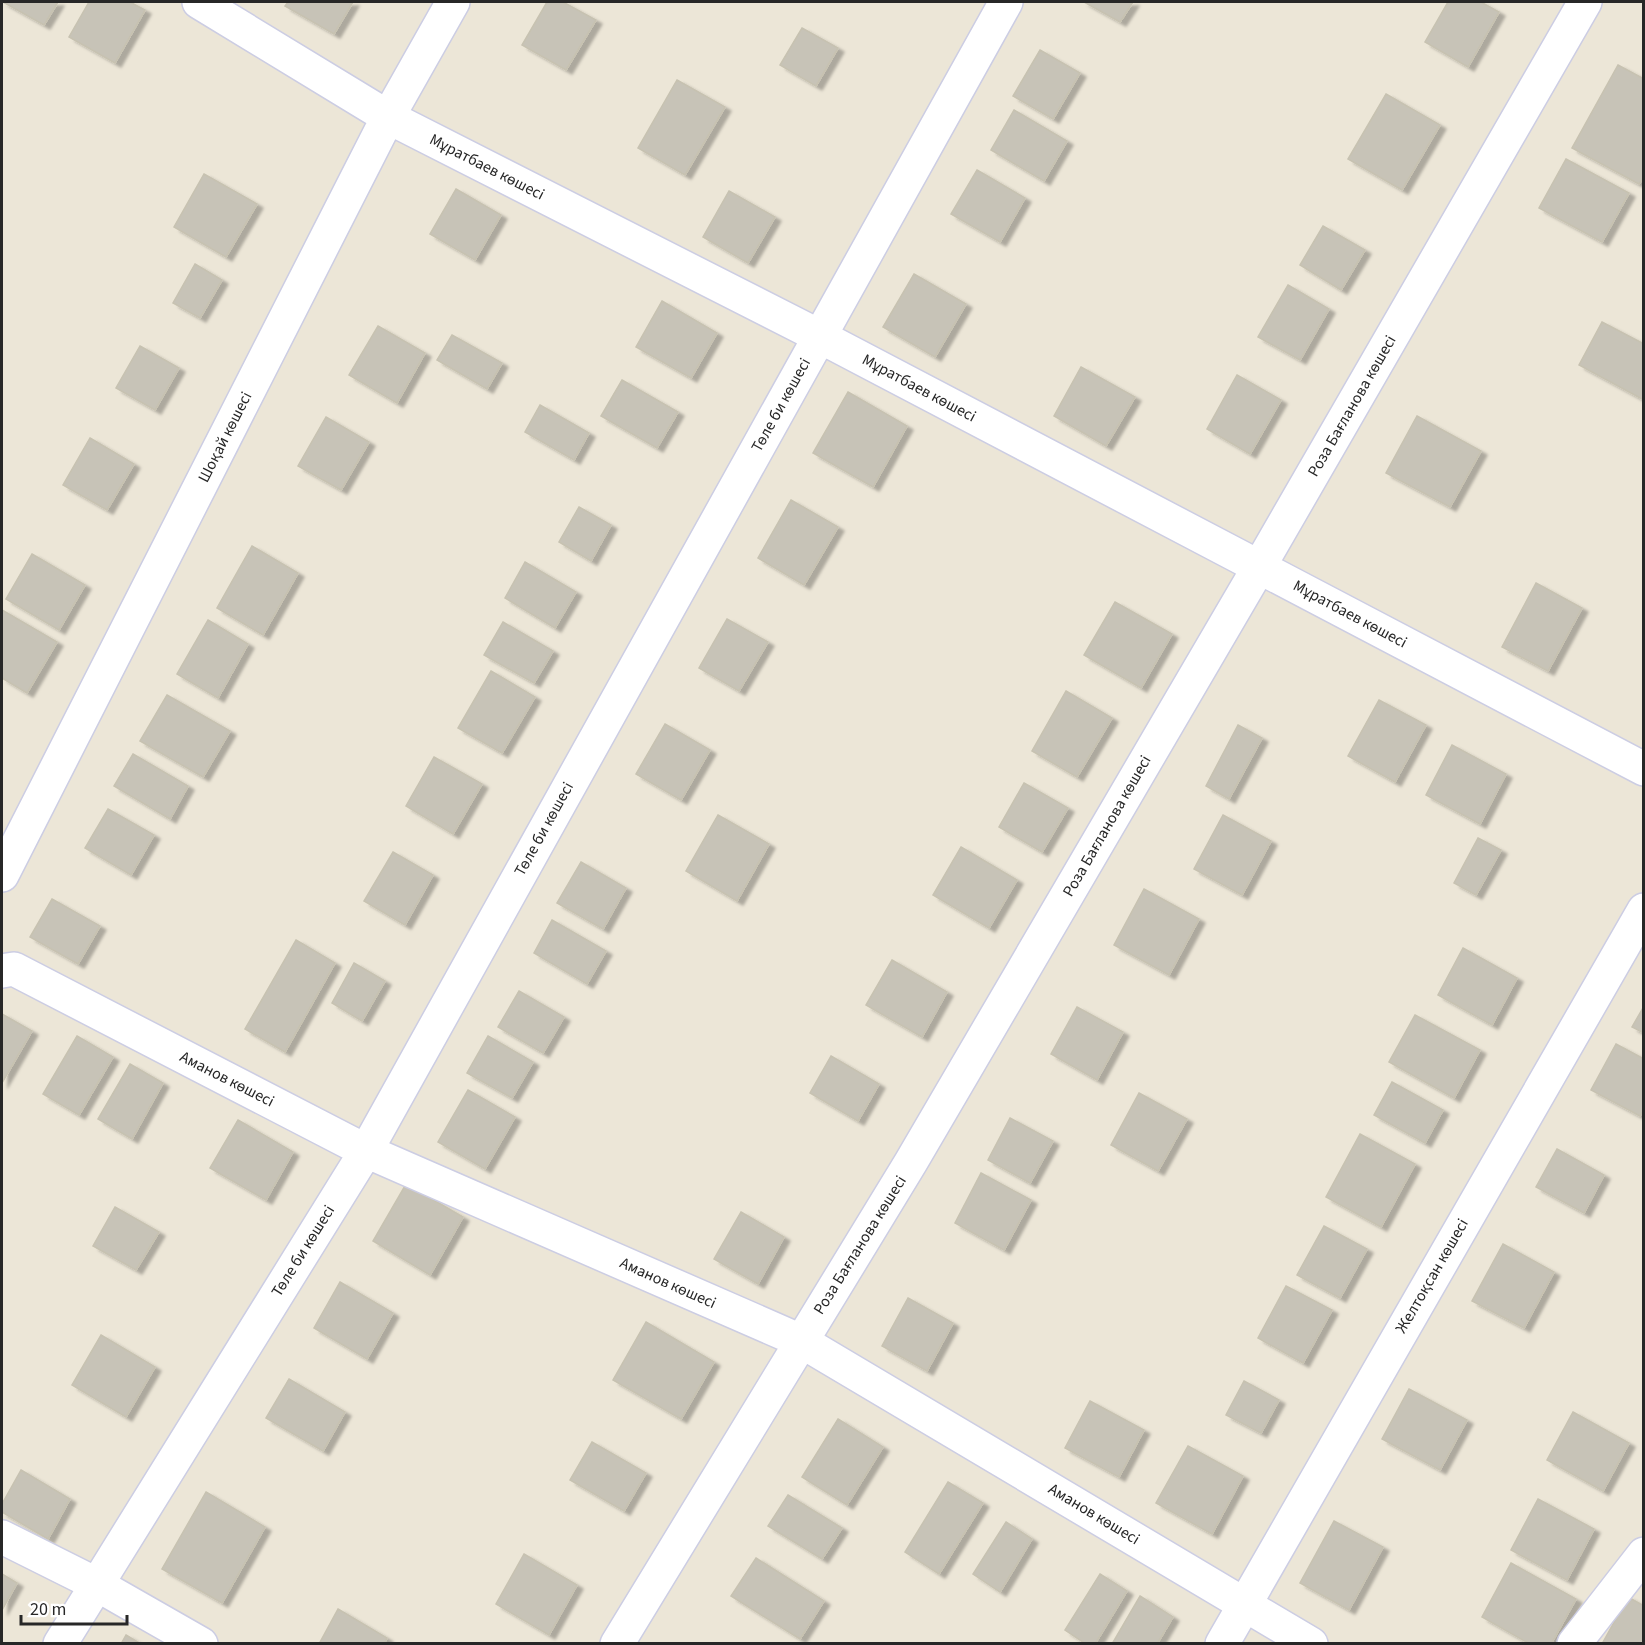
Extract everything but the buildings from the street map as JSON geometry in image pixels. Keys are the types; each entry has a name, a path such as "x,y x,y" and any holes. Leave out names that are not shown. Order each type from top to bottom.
{"street":[{"name":"Мұратбаев көшесі","path":"199,2 388,117 819,336 1644,769"},
{"name":"Шоқай көшесі","path":"2,875 388,117 453,2"},
{"name":"Төле би көшесі","path":"60,1644 366,1151 1006,2"},
{"name":"Роза Бағланова көшесі","path":"617,1644 911,1162 1259,567 1585,2"},
{"name":"Желтоқсан көшесі","path":"1222,1644 1644,910"},
{"name":"Аманов көшесі","path":"2,971 14,969 366,1151 801,1341 1311,1644"},
{"path":"2,1537 96,1584 201,1644"},
{"path":"1574,1644 1644,1554"}]}
